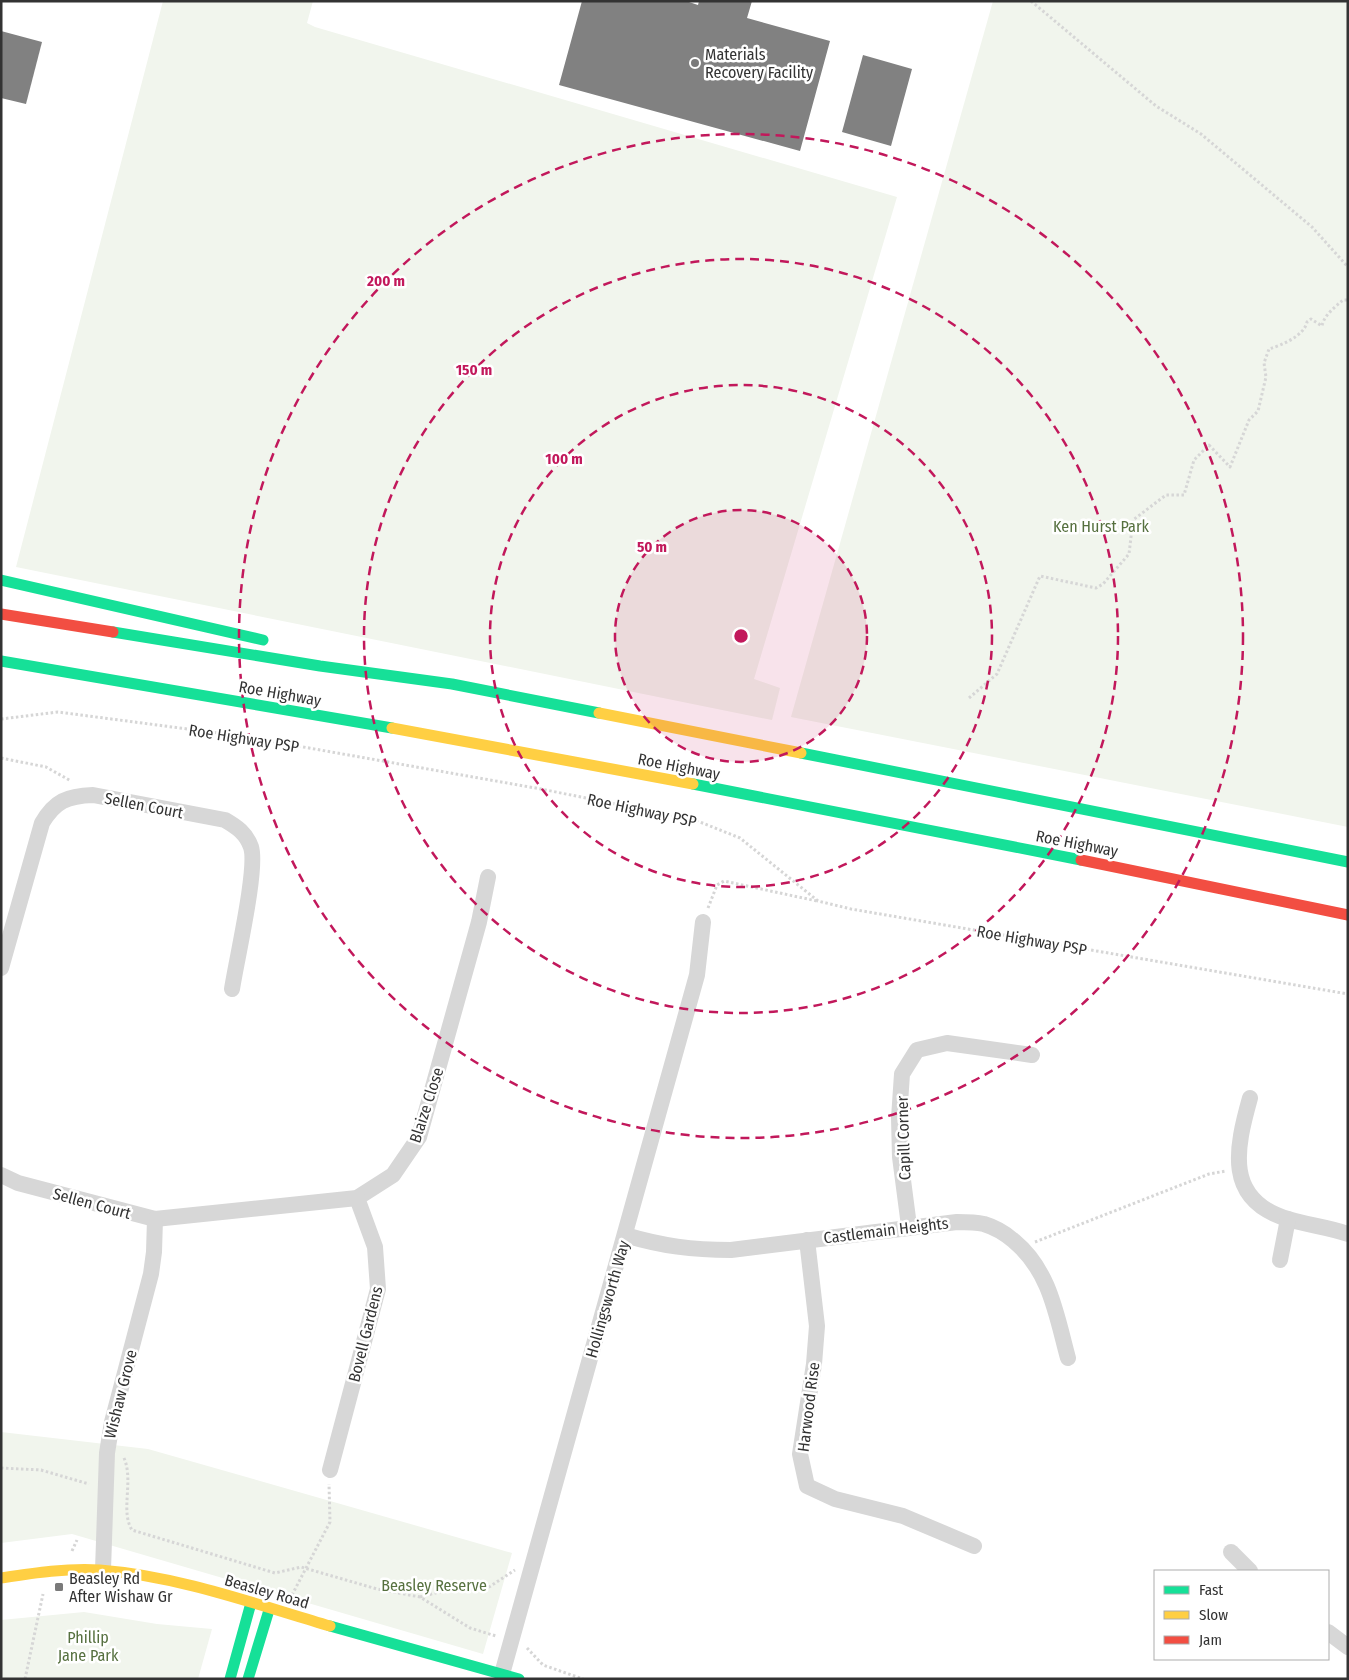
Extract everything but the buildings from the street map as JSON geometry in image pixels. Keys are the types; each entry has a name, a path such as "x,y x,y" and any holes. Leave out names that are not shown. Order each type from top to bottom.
{"main road":[{"path":"1,580 279,644"},
{"name":"Roe Highway","path":"1,614 320,666 452,684 1348,862"},
{"path":"327,655 452,684"},
{"name":"Roe Highway","path":"1,661 146,685 1035,850 1348,915"},
{"path":"1,673 146,685"},
{"name":"Beasley Road","path":"1,1578 71,1570 103,1570 186,1585 269,1610 519,1679"},
{"path":"230,1679 251,1604"},
{"path":"248,1679 269,1610"}],"street":[{"name":"Sellen Court","path":"1,968 42,823 50,809 63,800 93,795 225,820 242,830 251,848 252,868 232,989"},
{"name":"Blaize Close","path":"154,1219 357,1198 392,1176 407,1157 419,1137 479,922 488,878"},
{"name":"Hollingsworth Way","path":"502,1674 697,974 703,922"},
{"name":"Capill Corner","path":"909,1226 900,1157 899,1118 902,1074 917,1050 947,1043 1032,1055"},
{"path":"1250,1098 1239,1138 1239,1169 1246,1192 1262,1208 1288,1219 1348,1234"},
{"name":"Sellen Court","path":"1,1175 18,1183 154,1219"},
{"name":"Bovell Gardens","path":"330,1470 378,1289 375,1247 357,1198"},
{"name":"Wishaw Grove","path":"103,1570 107,1453 112,1422 151,1274 154,1252 154,1219"},
{"path":"1280,1260 1288,1219"},
{"name":"Castlemain Heights","path":"624,1235 659,1245 695,1250 731,1250 909,1226 957,1222 985,1224 1006,1235 1026,1251 1049,1288 1068,1358"},
{"name":"Harwood Rise","path":"807,1240 817,1326 814,1364 800,1454 807,1486 835,1499 903,1516 974,1546"},
{"path":"1231,1552 1249,1570"},
{"path":"1329,1633 1348,1647"}],"path":[{"path":"1031,1 1156,106 1201,134 1312,227 1348,266"},
{"path":"969,698 997,674 1040,576 1096,588 1103,584 1129,554 1133,520 1166,495 1184,494 1194,460 1209,446 1230,467 1249,420 1258,411 1266,377 1264,363 1269,349 1288,344 1306,328 1307,322 1312,319 1322,326 1323,319 1330,311 1343,300 1348,300"},
{"name":"Roe Highway PSP","path":"1,719 58,712 241,736 541,788 695,820 740,838 818,901 851,909 1348,994"},
{"path":"1,758 46,766 77,784 78,796"},
{"path":"703,922 716,885 724,881 818,901"},
{"path":"1026,1251 1040,1239 1201,1177 1239,1169"},
{"path":"107,1453 118,1452 122,1454 128,1466 130,1479 128,1525 132,1530 275,1573 305,1568 377,1588 420,1597 470,1628 499,1636"},
{"path":"1,1468 41,1470 89,1484"},
{"path":"290,1615 289,1601 330,1522 330,1470"},
{"path":"420,1597 447,1590 486,1589 516,1569 532,1569"},
{"path":"24,1679 44,1594"},
{"path":"522,1645 543,1665 583,1679"}],"green space":[{"path":"163,1 313,1 307,23 315,27 897,197 754,679 780,688 772,720 16,567"},
{"name":"Ken Hurst Park","path":"993,1 1348,1 1348,827 791,717"},
{"name":"Beasley Reserve","path":"1,1432 148,1449 512,1553 483,1654 72,1534 1,1543"},
{"name":"Phillip Jane Park","path":"84,1612 157,1624 212,1629 198,1679 1,1679 1,1620"}],"traffic: fast":[{"path":"1,580 263,640"},
{"path":"113,632 320,666 452,684 599,713"},
{"path":"1,661 392,728"},
{"path":"801,753 1348,862"},
{"path":"693,784 1081,860"},
{"path":"230,1679 251,1603"},
{"path":"248,1679 269,1610"},
{"path":"330,1626 519,1679"}],"traffic: slow":[{"path":"599,713 801,753"},
{"path":"392,728 693,784"},
{"path":"1,1578 62,1570 100,1570 129,1573 216,1592 330,1626"}],"traffic: jam":[{"path":"1,614 113,632"},
{"path":"1081,860 1348,915"}],"place":[{"name":"Materials Recovery Facility","path":"695,63"},
{"name":"Beasley Rd After Wishaw Gr","path":"59,1587"}]}
